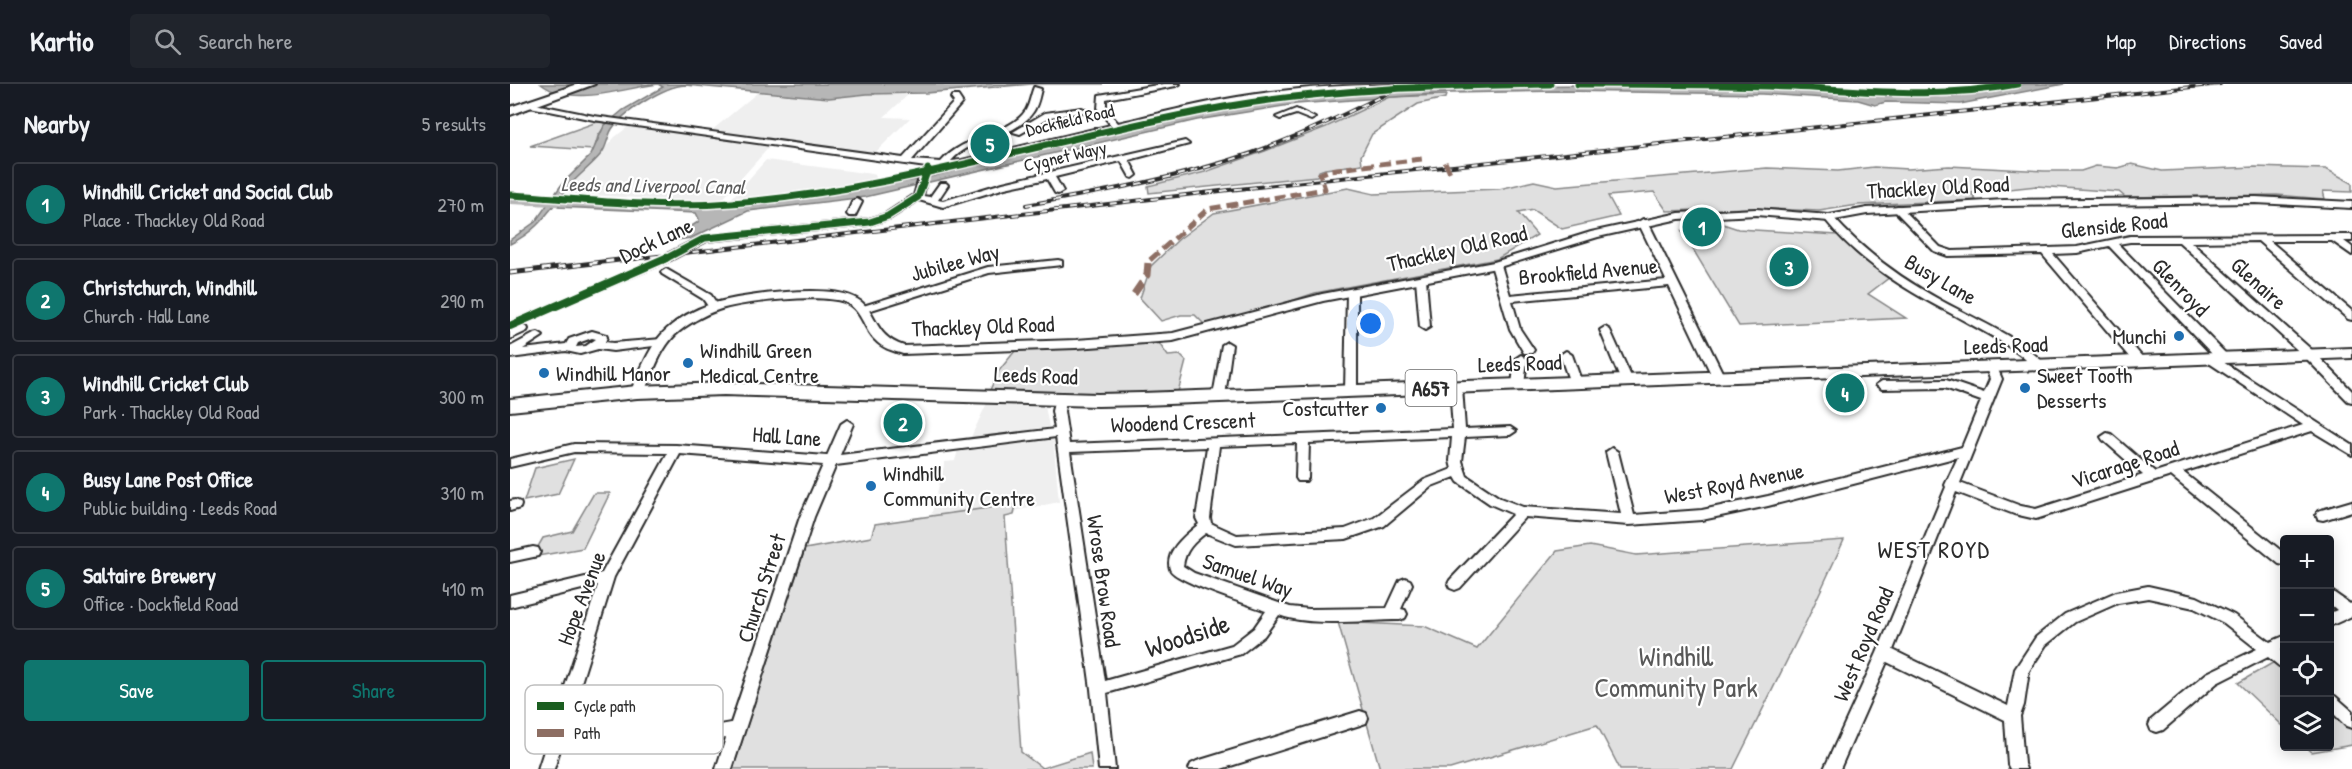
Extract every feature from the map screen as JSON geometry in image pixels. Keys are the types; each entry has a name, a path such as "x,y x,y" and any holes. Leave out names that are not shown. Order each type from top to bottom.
{"main road":[{"path":"510,107 579,84"},
{"path":"510,107 528,104 557,92 589,84"},
{"name":"Leeds Road","path":"510,405 637,392 724,389 1109,400 2352,354"}],"street":[{"path":"1116,126 1102,109 1102,97 1176,84"},
{"name":"Dockfield Road","path":"528,104 620,122 932,165 962,163 1181,111 1272,94 1382,85 1430,84"},
{"path":"944,164 956,151 1020,120 1030,111 1037,89"},
{"path":"905,162 958,102 956,98"},
{"path":"1017,132 1048,115 1082,110"},
{"path":"1280,117 1296,111 1311,118"},
{"name":"Cygnet Wayy","path":"921,187 932,201 943,204 1185,144"},
{"path":"1124,159 1133,175"},
{"name":"Dock Lane","path":"510,326 663,260 705,237 870,222 888,216 921,187 932,165"},
{"path":"1050,176 1058,191"},
{"path":"932,201 943,185"},
{"name":"Thackley Old Road","path":"864,309 874,331 885,343 903,350 1076,344 1173,337 1322,298 1496,265 1595,234 1643,222 1687,215 1756,212 1829,218 1843,213 2004,203 2256,200 2352,206"},
{"path":"852,214 857,202"},
{"name":"Glenside Road","path":"1898,209 1942,252 1951,255 2077,250 2130,239 2352,238"},
{"name":"Busy Lane","path":"1829,218 1839,231 1872,261 1916,289 2011,341 2040,366"},
{"path":"1643,222 1719,378"},
{"path":"2259,237 2352,317"},
{"name":"Glenaire","path":"2181,238 2310,355 2352,398"},
{"path":"2334,238 2352,252"},
{"name":"Glenroyd","path":"2111,243 2216,358 2352,451"},
{"path":"2045,251 2140,362"},
{"name":"Jubilee Way","path":"864,309 988,270 1058,263"},
{"path":"1496,265 1525,354 1518,385"},
{"path":"666,272 707,297 714,307"},
{"path":"1420,279 1425,327"},
{"name":"Brookfield Avenue","path":"1506,298 1672,283"},
{"path":"1351,390 1352,292"},
{"path":"637,392 662,342 680,326 714,307 739,302 831,295 847,299 864,309"},
{"path":"510,336 523,330"},
{"path":"1605,330 1627,381"},
{"path":"510,353 569,347 577,338 592,334 602,337 597,345 662,342"},
{"path":"510,353 538,336"},
{"path":"1218,396 1227,345"},
{"path":"1566,355 1576,383"},
{"name":"West Royd Road","path":"1833,769 1884,653 1996,379 1992,368"},
{"path":"1882,386 1946,384 1988,399"},
{"path":"1214,442 1204,507 1203,518 1206,526 1236,540 1346,534 1379,522 1428,483 1459,471 1456,461 1459,433 1456,387"},
{"name":"Wrose Brow Road","path":"1061,399 1059,411 1061,432 1099,689 1107,769"},
{"name":"Church Street","path":"724,769 807,517 847,424"},
{"name":"Vicarage Road","path":"1952,484 2019,511 2036,514 2313,426"},
{"name":"Woodend Crescent","path":"1065,448 1510,431"},
{"name":"Hall Lane","path":"510,463 574,448 676,449 830,461 1061,432"},
{"path":"2107,437 2153,477"},
{"path":"1302,478 1304,439"},
{"name":"Hope Avenue","path":"573,685 607,577 676,449"},
{"name":"West Royd Avenue","path":"1459,471 1462,479 1471,487 1495,501 1522,512 1629,520 1713,512 1967,450"},
{"path":"1612,452 1629,520"},
{"path":"2172,470 2280,557"},
{"path":"2323,515 2352,506"},
{"path":"1455,584 1522,512"},
{"name":"Samuel Way","path":"1206,526 1185,543 1176,554 1176,568 1189,577 1290,614 1396,614 1406,584"},
{"path":"510,557 533,552"},
{"path":"510,601 607,577"},
{"path":"2018,769 2012,716 2022,669 2041,641 2070,618 2116,598 2148,592 2197,603 2278,646"},
{"path":"2334,599 2350,610 2334,618"},
{"name":"Woodside","path":"1099,689 1236,650 1251,640 1268,623 1275,608"},
{"path":"2157,725 2212,678 2278,646"},
{"path":"1884,653 2012,716"},
{"path":"2334,705 2352,721"},
{"path":"1197,769 1360,718"},
{"path":"723,732 737,729"},
{"name":"Hope Avenue","path":"546,769 551,754"}],"shaded area":[{"path":"541,84 658,84 582,96 553,91"},
{"path":"658,84 1032,84 829,98 677,86 645,101 617,122 598,158 571,184 530,232 510,244 510,240 535,222 562,184 591,155 604,126 623,110 663,87"},
{"path":"2024,84 2064,84 1960,104 1886,102 1875,105 1858,100 1762,94 1561,91 1450,93 1296,104 1197,120 865,197 748,211 691,238 669,241 698,222 696,213 558,207 567,200 702,207 918,180 1173,117 1273,100 1338,93 1592,85 1770,88 1935,97 1991,91"},
{"path":"757,93 829,98 867,94 908,95 884,117 910,118 874,154 711,131"},
{"path":"629,126 771,145 721,201 666,200 564,193 615,137"},
{"path":"766,160 876,175 875,181 850,187 729,201"},
{"path":"987,403 1045,406 1049,427 970,439"},
{"path":"1053,437 1059,502 1015,511 1015,505 931,516 945,462 955,461 958,450"}],"green space":[{"path":"1446,95 1445,98 1418,104 1372,134 1361,156 1362,164 1325,169 1319,171 1317,176 1149,193 1148,186 1205,172 1265,151 1326,127 1389,97"},
{"path":"597,122 607,123 598,136 594,150 530,146"},
{"path":"2132,164 2162,171 2255,167 2326,169 2352,183 2352,192 2323,191 2325,199 2277,195 2125,197 2119,192 2037,186 1971,193 1976,200 1858,205 1819,211 1750,208 1667,211 1654,192 1608,196 1619,216 1562,229 1533,210 1518,213 1537,235 1497,259 1315,293 1258,312 1204,324 1195,315 1181,315 1161,321 1140,298 1151,266 1179,239 1214,213 1348,188 1374,194 1499,189 1534,181 1557,186 1767,168 1838,171 1874,167 1908,169 1949,166 2081,171 2096,166 2118,168"},
{"path":"1717,222 1738,229 1838,235 1859,256 1890,277 1868,294 1906,318 1739,326 1682,231 1701,240"},
{"path":"1158,342 1168,356 1180,355 1186,361 1178,392 1114,394 990,390 998,372 1015,351"},
{"path":"574,459 558,494 524,501 535,468"},
{"path":"594,493 610,493 583,548 532,557 543,538 572,531"},
{"path":"1016,504 1014,515 1005,517 1021,752 1042,768 1090,753 1092,769 733,769 805,549 871,537 875,524"},
{"name":"Windhill Community Park","path":"1844,540 1733,769 1620,769 1597,725 1450,769 1380,769 1338,622 1424,626 1477,649 1557,551 1590,546 1636,555"},
{"path":"2276,661 2280,665 2280,723 2238,683"},
{"path":"2334,713 2352,729 2352,745 2334,748"}],"waterway":[{"name":"Leeds and Liverpool Canal","path":"510,201 576,204"}],"railway":[{"path":"1026,205 1140,184 1224,162 1272,146 1406,84"},
{"path":"623,260 1229,190 2220,84"},
{"path":"510,273 636,258"}],"marked path":[{"path":"1134,294 1147,275 1148,262 1208,209 1325,189 1320,174 1330,170 1422,159"},
{"path":"1445,162 1451,175"}],"cycle path":[{"path":"510,195 676,204 731,203 794,197 979,162 1223,107 1304,96 1386,89 1550,84"},
{"path":"1578,84 1767,86 1906,94 1960,93 2017,84"},
{"path":"510,326 663,260 705,238 870,222 888,216 918,197 928,169"}],"place":[{"name":"Saltaire Brewery","path":"990,144"},
{"name":"Windhill Cricket and Social Club","path":"1702,227"},
{"name":"Windhill Cricket Club","path":"1789,267"},
{"name":"Munchi","path":"2179,336"},
{"name":"Windhill Green Medical Centre","path":"688,363"},
{"name":"Windhill Manor","path":"544,373"},
{"name":"Sweet Tooth Desserts","path":"2025,388"},
{"name":"Busy Lane Post Office","path":"1845,393"},
{"name":"Costcutter","path":"1381,408"},
{"name":"Christchurch, Windhill","path":"903,423"},
{"name":"Windhill Community Centre","path":"871,486"}],"district":[{"name":"WEST ROYD","path":"1934,549"}]}
